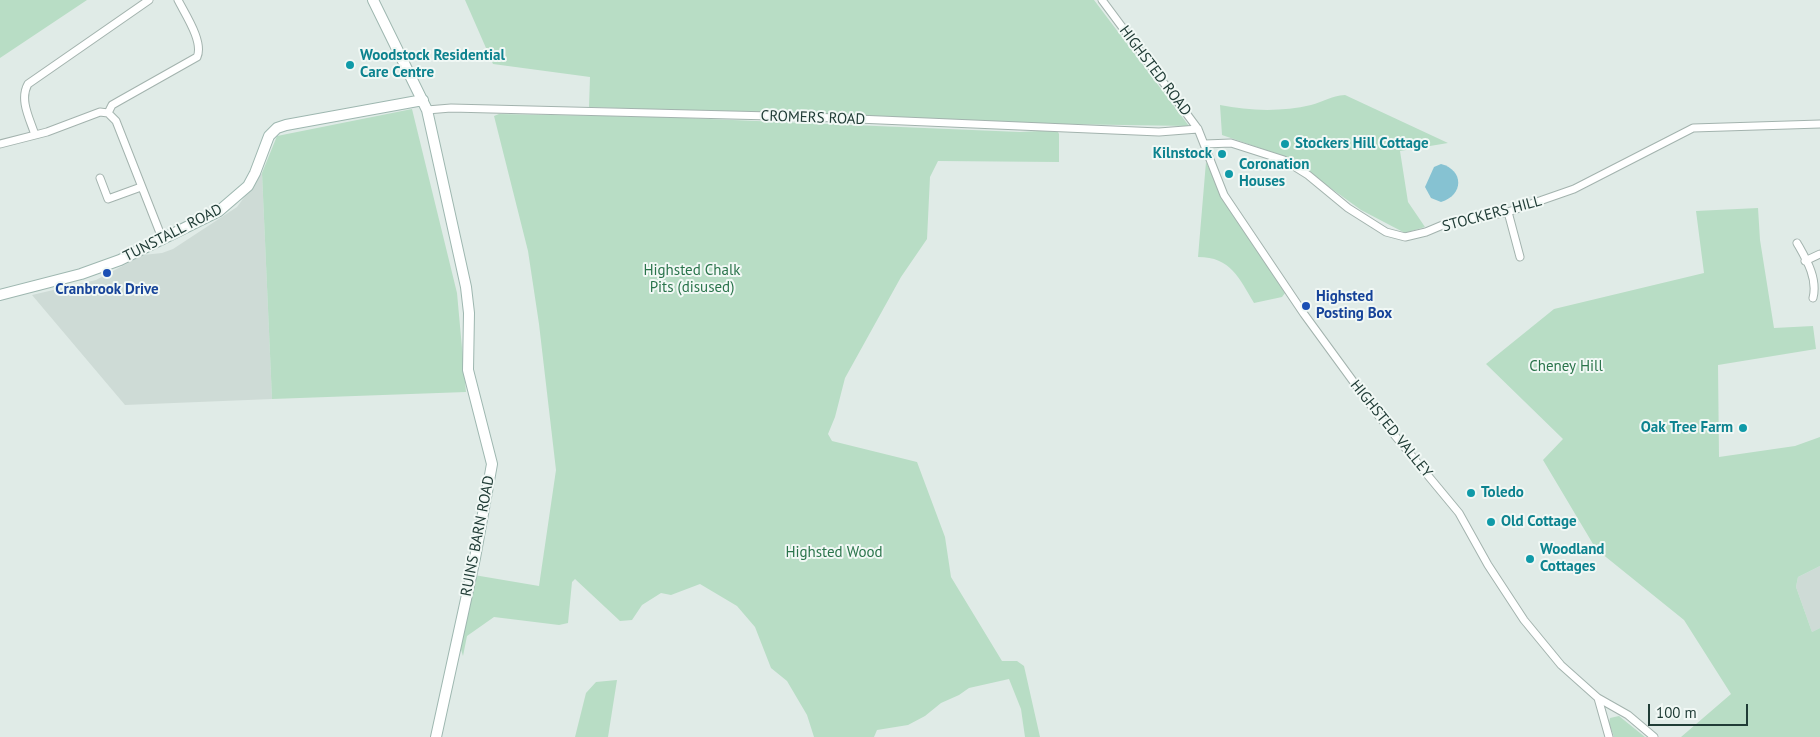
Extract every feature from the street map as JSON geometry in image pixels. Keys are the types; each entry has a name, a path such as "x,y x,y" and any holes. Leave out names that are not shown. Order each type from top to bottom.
{"street":[{"path":"36,135 25,103 25,89 28,84 149,0"},
{"path":"108,113 112,105 118,101 197,57 199,52 197,40 178,0"},
{"name":"RUINS BARN ROAD","path":"373,0 425,105 466,287 469,313 468,370 492,464 475,558 436,737"},
{"name":"HIGHSTED ROAD","path":"1102,0 1198,129 1205,144"},
{"name":"CROMERS ROAD","path":"425,105 450,108 811,117 1159,132 1198,129"},
{"name":"TUNSTALL ROAD","path":"0,295 120,260 219,211 239,196 255,173 269,136 277,128 286,125 425,105"},
{"path":"0,144 36,135 100,112 108,113 116,121 162,238"},
{"name":"STOCKERS HILL","path":"1205,144 1231,143 1284,160 1308,175 1348,208 1393,236 1405,237 1426,232 1445,224 1508,212 1574,189 1692,128 1820,124"},
{"name":"HIGHSTED VALLEY","path":"1205,144 1224,195 1336,361 1459,513 1488,565 1524,620 1561,665 1598,698"},
{"path":"100,178 108,199 141,187"},
{"path":"1508,212 1520,257"},
{"path":"1797,243 1814,283 1813,298"},
{"path":"1805,261 1820,254"},
{"path":"1598,698 1609,737"},
{"path":"1598,698 1628,715 1654,737"}],"shaded area":[{"path":"262,173 272,399 125,405 32,295 96,280 143,255 162,253 173,249 237,207"},
{"path":"1820,566 1820,628 1812,632 1796,587 1798,577"}],"green space":[{"path":"0,0 87,0 0,58"},
{"path":"465,0 1094,0 1189,126 1058,124 589,107 590,77 493,64"},
{"path":"1345,95 1448,143 1400,151 1408,202 1425,227 1405,233 1361,210 1289,158 1222,135 1220,105 1242,109 1277,110 1311,105"},
{"path":"412,109 457,293 466,392 272,399 262,173 277,136"},
{"path":"499,114 661,117 1020,132 1057,130 1059,134 1059,162 938,161 930,177 927,239 901,277 845,378 835,417 828,434 832,441 917,462 945,537 951,577 1002,661 1017,661 1024,666 1040,737 1025,737 1021,709 1009,679 969,688 941,703 925,716 908,725 877,730 874,737 814,737 807,715 787,681 771,668 755,627 737,606 700,584 671,595 661,593 642,605 632,620 620,621 575,579 572,582 568,623 559,625 494,617 467,636 463,656 459,643 474,575 539,586 556,470 539,324 528,251 494,116"},
{"path":"1206,162 1222,195 1285,293 1282,297 1254,303 1238,277 1226,265 1209,258 1198,257"},
{"name":"Cheney Hill","path":"1758,208 1760,240 1774,328 1813,326 1816,349 1718,365 1719,457 1795,446 1820,437 1820,566 1798,577 1796,587 1812,632 1820,628 1820,737 1681,737 1731,694 1684,620 1596,549 1543,460 1563,439 1486,364 1554,309 1704,273 1696,211"},
{"path":"617,680 608,737 575,737 586,693 596,682"},
{"path":"1619,716 1645,737 1614,737 1609,723 1610,718"}],"water":[{"path":"1441,164 1454,171 1458,183 1454,194 1449,199 1441,202 1431,198 1425,187 1434,167"}],"place":[{"name":"Woodstock Residential Care Centre","path":"350,65"},
{"name":"Stockers Hill Cottage","path":"1285,144"},
{"name":"Kilnstock","path":"1222,154"},
{"name":"Coronation Houses","path":"1229,174"},
{"name":"Cranbrook Drive","path":"107,273"},
{"name":"Highsted Posting Box","path":"1306,306"},
{"name":"Oak Tree Farm","path":"1743,428"},
{"name":"Toledo","path":"1471,493"},
{"name":"Old Cottage","path":"1491,522"},
{"name":"Woodland Cottages","path":"1530,559"}],"park label":[{"name":"Highsted Chalk Pits (disused)","path":"692,280"},
{"name":"Highsted Wood","path":"834,553"}]}
